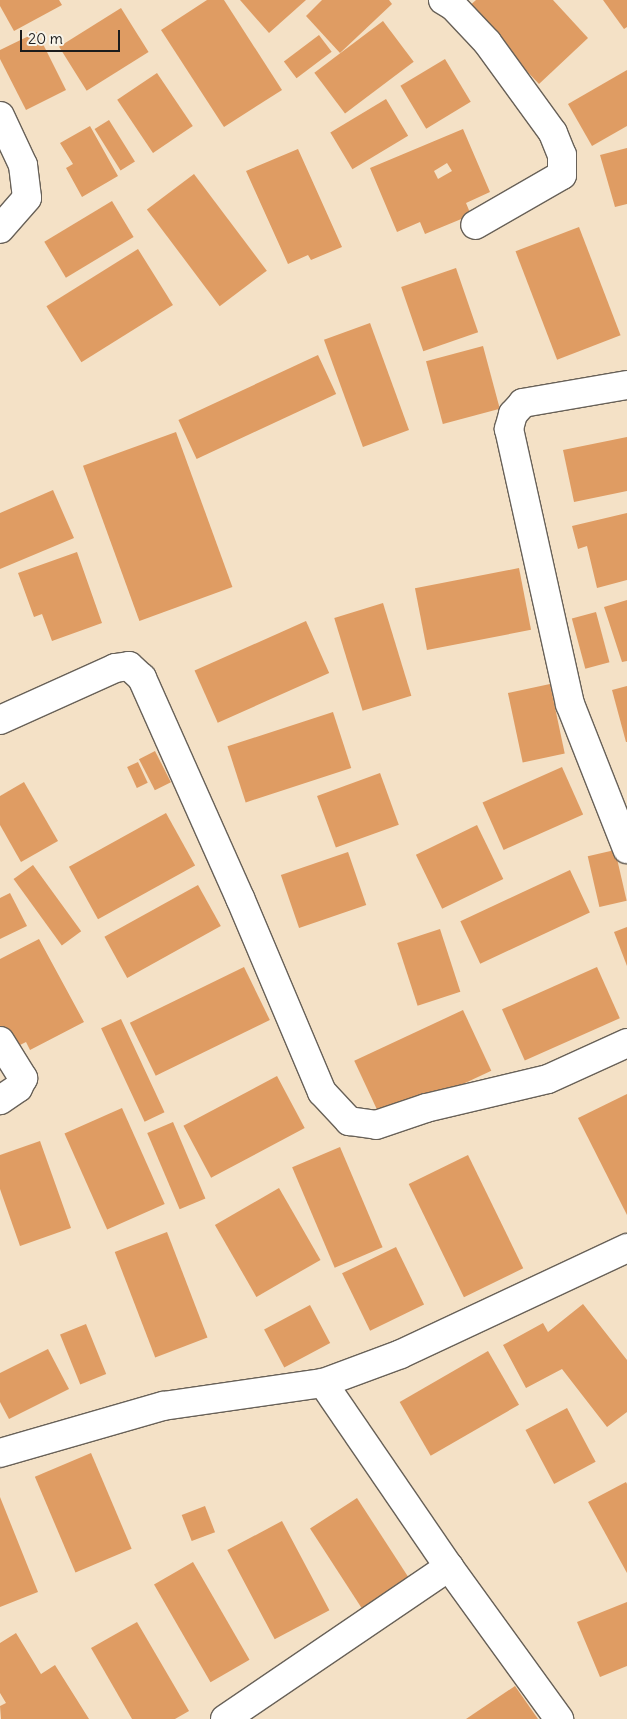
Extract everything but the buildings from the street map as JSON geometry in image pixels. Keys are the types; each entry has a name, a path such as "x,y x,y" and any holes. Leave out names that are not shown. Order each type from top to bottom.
{"street":[{"path":"443,0 453,6 488,42 553,133 562,155 562,176 475,225"},
{"path":"0,116 23,165 27,198 0,229"},
{"path":"627,385 523,403 513,414 509,429 570,704 627,849"},
{"path":"0,720 115,668 129,666 142,678 240,898 322,1092 349,1121 376,1125 426,1108 548,1079 627,1043"},
{"path":"0,1041 23,1078 18,1088 0,1100"},
{"path":"0,1453 163,1406 323,1383 401,1354 627,1248"},
{"path":"323,1383 449,1567 559,1719"},
{"path":"225,1719 449,1567"}]}
